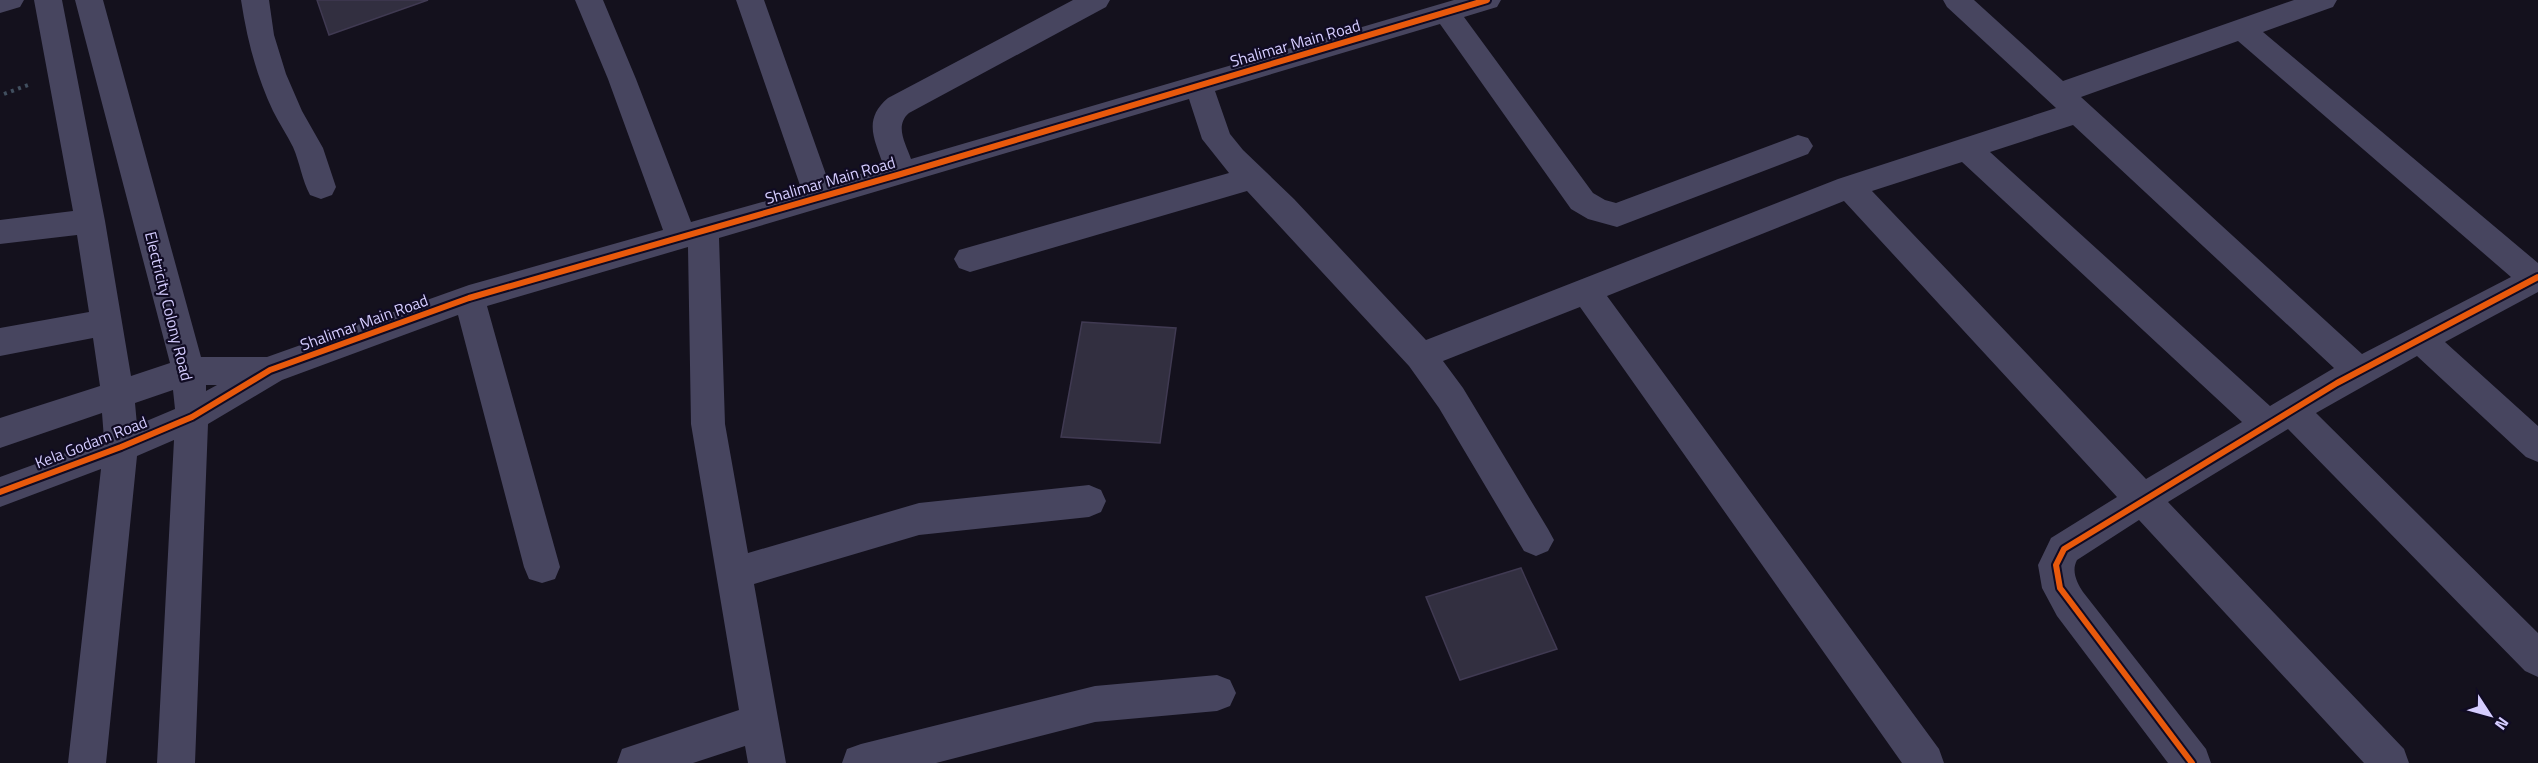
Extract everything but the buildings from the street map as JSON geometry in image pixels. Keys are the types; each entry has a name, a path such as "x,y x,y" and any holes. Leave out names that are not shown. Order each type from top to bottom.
{"street":[{"path":"0,3 10,0"},
{"path":"48,0 107,322 118,394 121,447 87,763"},
{"name":"Electricity Colony Road","path":"88,0 188,371 192,417 176,763"},
{"path":"255,0 260,35 272,74 288,112 308,148 321,187"},
{"path":"589,0 692,233 708,424 767,763"},
{"path":"750,0 819,196"},
{"path":"901,174 886,128 886,120 891,112 902,103 1096,0"},
{"name":"Shalimar Main Road","path":"192,417 270,370 469,298 901,174 1198,85 1433,9 1487,0"},
{"path":"1957,0 2360,372"},
{"path":"1421,356 1849,187 1967,149 2242,29 2323,0"},
{"path":"1433,9 1582,201 1597,210 1617,215 1798,146"},
{"path":"2192,763 2060,588 2056,565 2064,549 2280,417 2420,339 2537,278 2242,29"},
{"path":"1198,85 1217,139 1421,356 1451,398 1536,540"},
{"path":"1967,149 2280,417 2538,659"},
{"path":"969,259 1254,178"},
{"path":"1849,187 2390,763"},
{"path":"0,232 90,221"},
{"path":"1586,291 1925,763"},
{"path":"469,298 542,567"},
{"path":"0,342 107,322"},
{"path":"2420,339 2538,447"},
{"name":"Shalimar Main Road","path":"188,371 270,370"},
{"name":"Kela Godam Road","path":"0,433 188,371"},
{"name":"Kela Godam Road","path":"0,492 121,447 192,417"},
{"path":"734,574 919,519 1089,501"},
{"path":"861,763 1095,704 1217,693"},
{"path":"636,763 760,722"}],"cycle path":[{"path":"0,492 121,447 192,417 270,370 469,298 901,174 1487,0"},
{"path":"2192,763 2060,588 2056,565 2064,549 2337,383 2538,277"}]}
